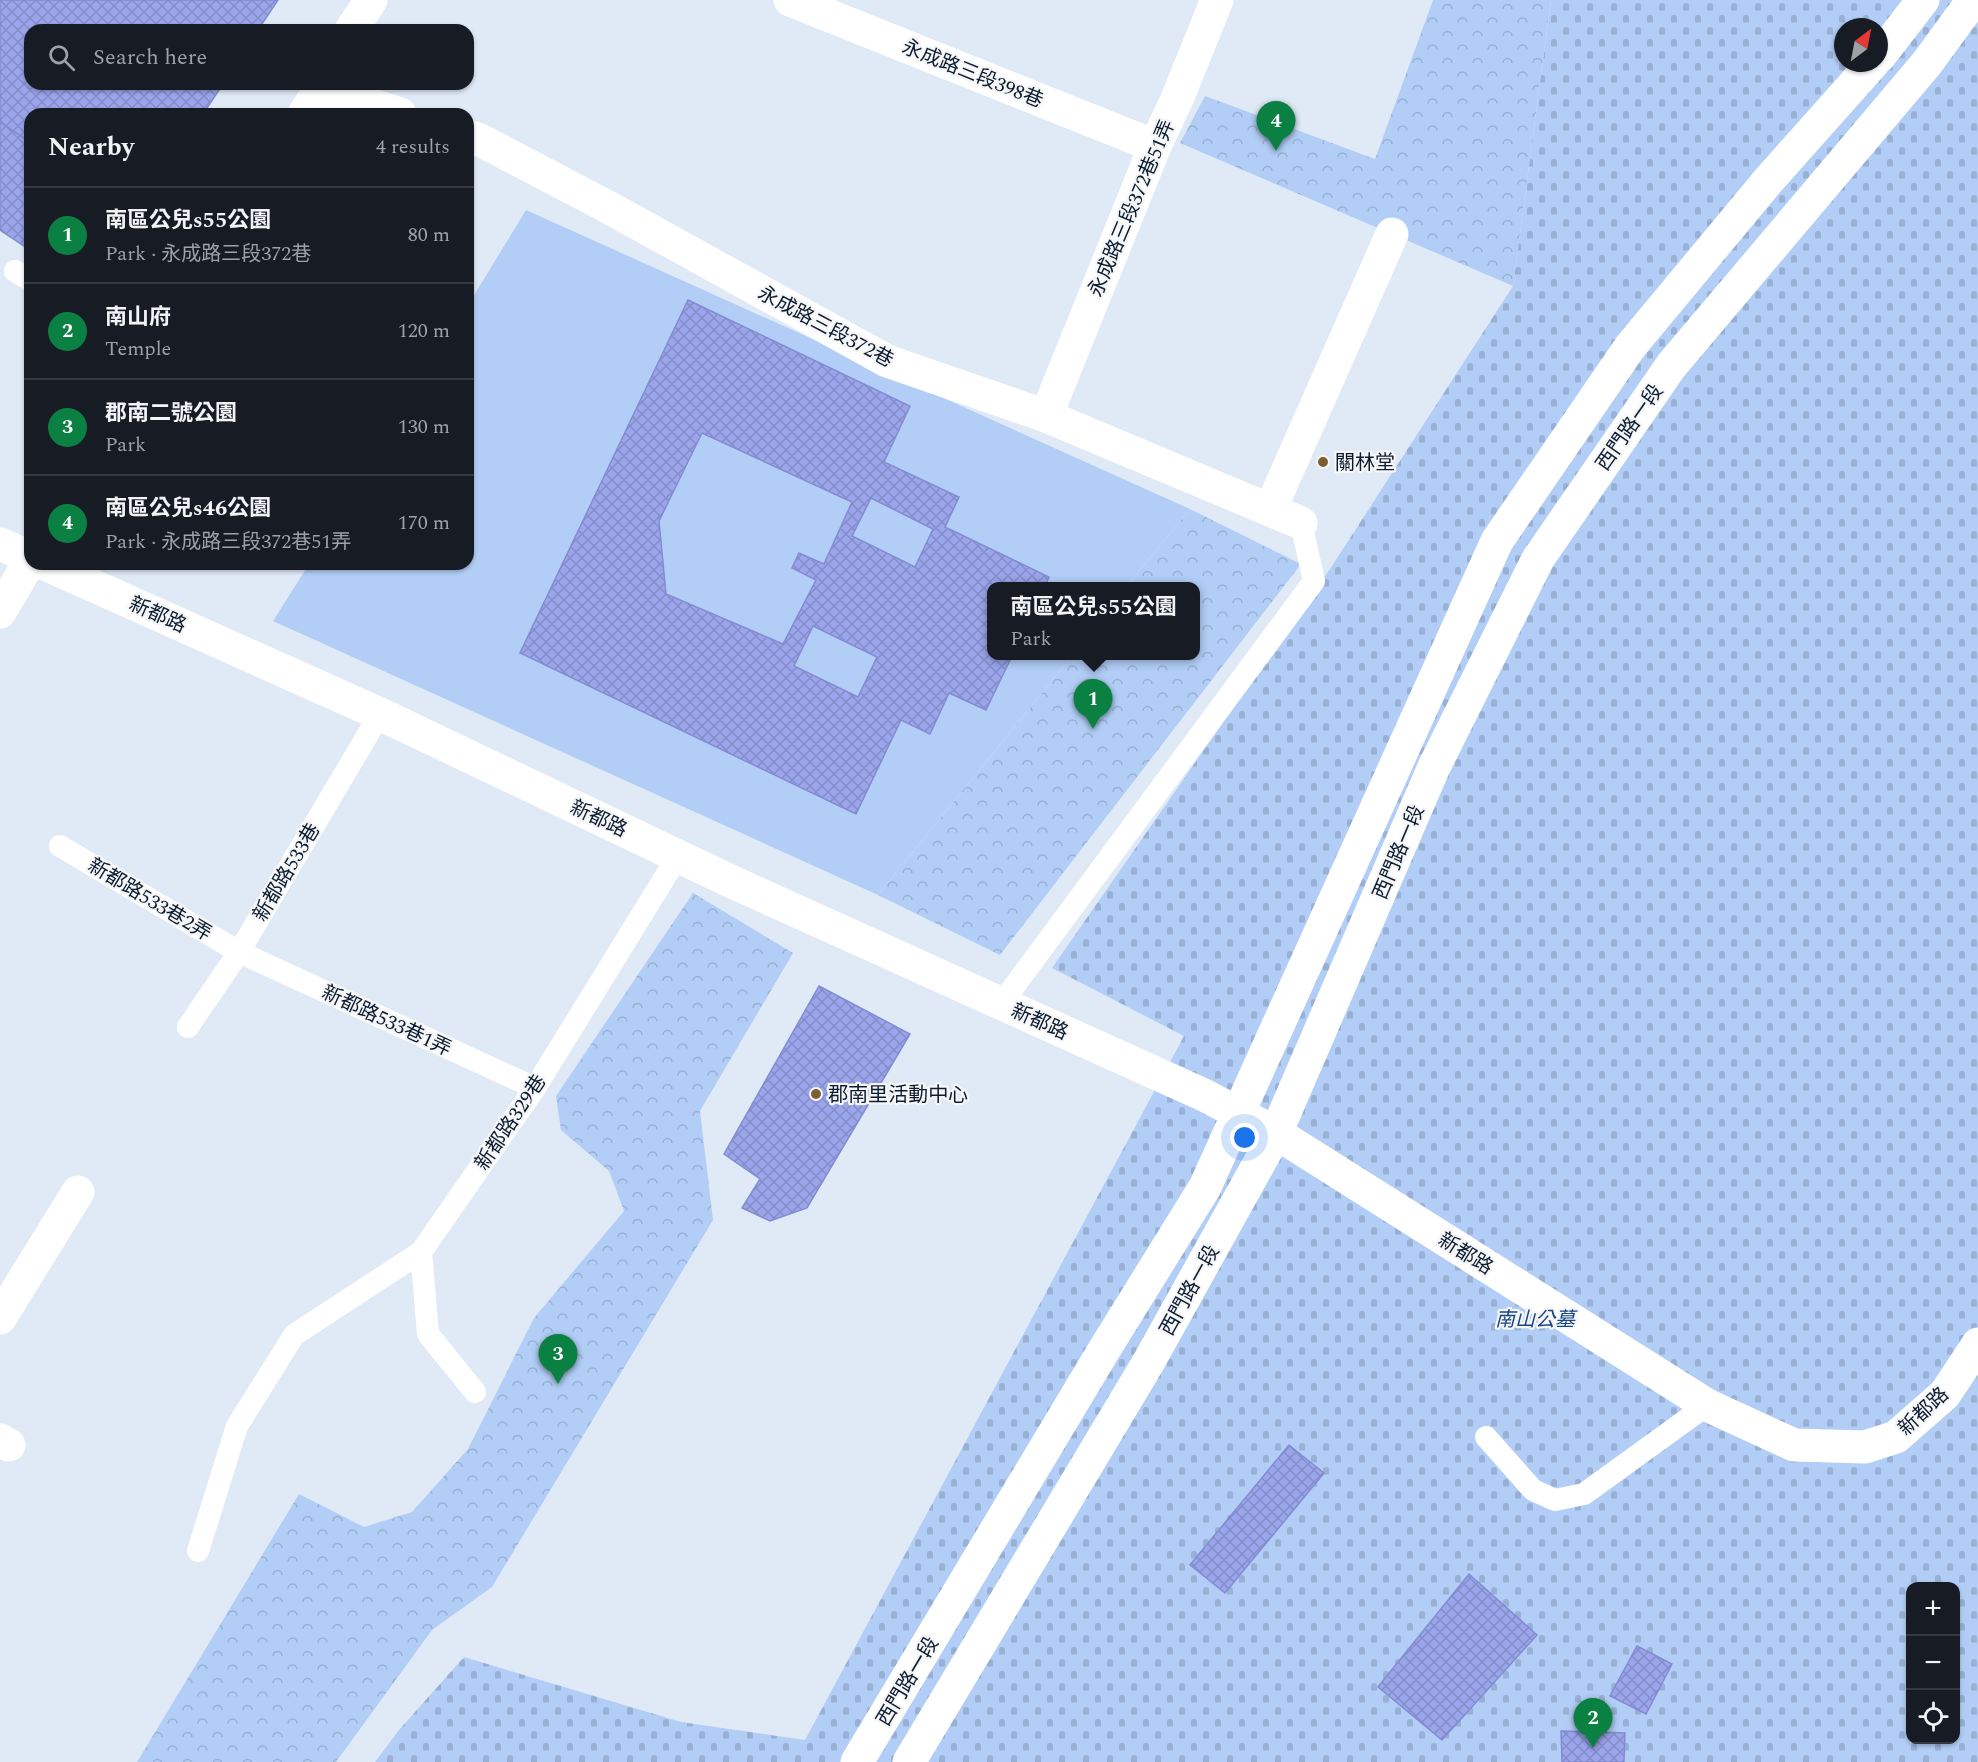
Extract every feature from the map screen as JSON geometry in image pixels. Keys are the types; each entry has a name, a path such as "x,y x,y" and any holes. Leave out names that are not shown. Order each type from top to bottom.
{"street":[{"path":"351,19 371,0"},
{"name":"永成路三段398巷","path":"790,0 1155,146"},
{"name":"永成路三段372巷51弄","path":"1046,416 1155,146 1177,99 1217,0"},
{"path":"1888,45 1923,0"},
{"name":"西門路一段","path":"909,1762 1148,1363 1276,1133 1434,767 1538,559 1671,366 1927,63 1973,0"},
{"name":"西門路一段","path":"857,1762 1104,1350 1205,1187 1497,542 1630,347 1767,182 1866,72"},
{"path":"316,95 373,108"},
{"name":"永成路三段372巷","path":"474,138 608,207 887,361 1046,416 1301,523"},
{"path":"1270,510 1392,234"},
{"path":"0,544 24,556"},
{"path":"0,612 24,570"},
{"name":"新都路","path":"58,570 380,714 678,856 1238,1112 1276,1133 1707,1405 1794,1444 1865,1447 1896,1437 1946,1394 1978,1344"},
{"path":"0,1318 78,1192"}],"lane":[{"path":"1001,1004 1314,581 1301,523"},
{"name":"新都路533巷","path":"188,1027 239,952 380,714"},
{"name":"新都路533巷2弄","path":"60,846 239,952"},
{"name":"新都路329巷","path":"421,1252 535,1088 678,856"},
{"name":"新都路533巷1弄","path":"239,952 535,1088"},
{"path":"198,1551 237,1426 294,1335 421,1252 428,1334 475,1392"},
{"path":"1485,1437 1533,1490 1555,1500 1584,1494 1707,1405"}],"green space":[{"path":"1433,0 1551,0 1513,286 1180,143 1205,96 1375,159"},
{"name":"南山公墓","path":"1551,0 1978,0 1978,1762 375,1762 399,1730 464,1657 681,1722 805,1740 1184,1036 1052,968 1332,566 1513,286"},
{"path":"526,210 1190,509 1130,582 987,582 987,660 1069,660 878,895 273,621 305,570 474,570 474,295"},
{"path":"1190,509 1301,564 1000,955 878,895 1069,660 1200,660 1200,582 1130,582"},
{"path":"693,893 793,953 700,1111 713,1220 492,1587 432,1630 336,1762 137,1762 299,1494 364,1527 412,1512 468,1449 534,1318 624,1211 609,1171 561,1130 556,1096"}],"building":[{"path":"0,0 278,0 262,24 24,24 24,90 219,90 207,108 24,108 24,138 0,122"},
{"path":"0,122 24,138 24,246 0,230"},
{"path":"688,300 910,406 884,462 959,497 945,527 1049,577 1047,582 987,582 987,660 1010,660 986,710 949,693 930,734 901,720 856,814 520,653","holes":["702,433 852,502 824,564 799,553 792,568 816,580 783,644 666,594 659,521","871,498 933,529 915,567 852,536","813,626 877,657 858,697 794,666"]},
{"name":"郡南里活動中心","path":"819,986 910,1034 807,1208 770,1221 742,1208 760,1179 724,1154"},
{"path":"1289,1445 1324,1473 1225,1593 1190,1565"},
{"path":"1469,1574 1537,1635 1442,1740 1378,1687"},
{"path":"1637,1646 1672,1664 1646,1714 1610,1696"},
{"path":"1561,1731 1625,1733 1624,1762 1562,1762"}],"place":[{"name":"南區公兒s46公園","path":"1276,151"},
{"name":"關林堂","path":"1323,462"},
{"name":"南區公兒s55公園","path":"1093,729"},
{"name":"郡南里活動中心","path":"816,1094"},
{"name":"郡南二號公園","path":"558,1384"},
{"name":"南山府","path":"1593,1748"}]}
